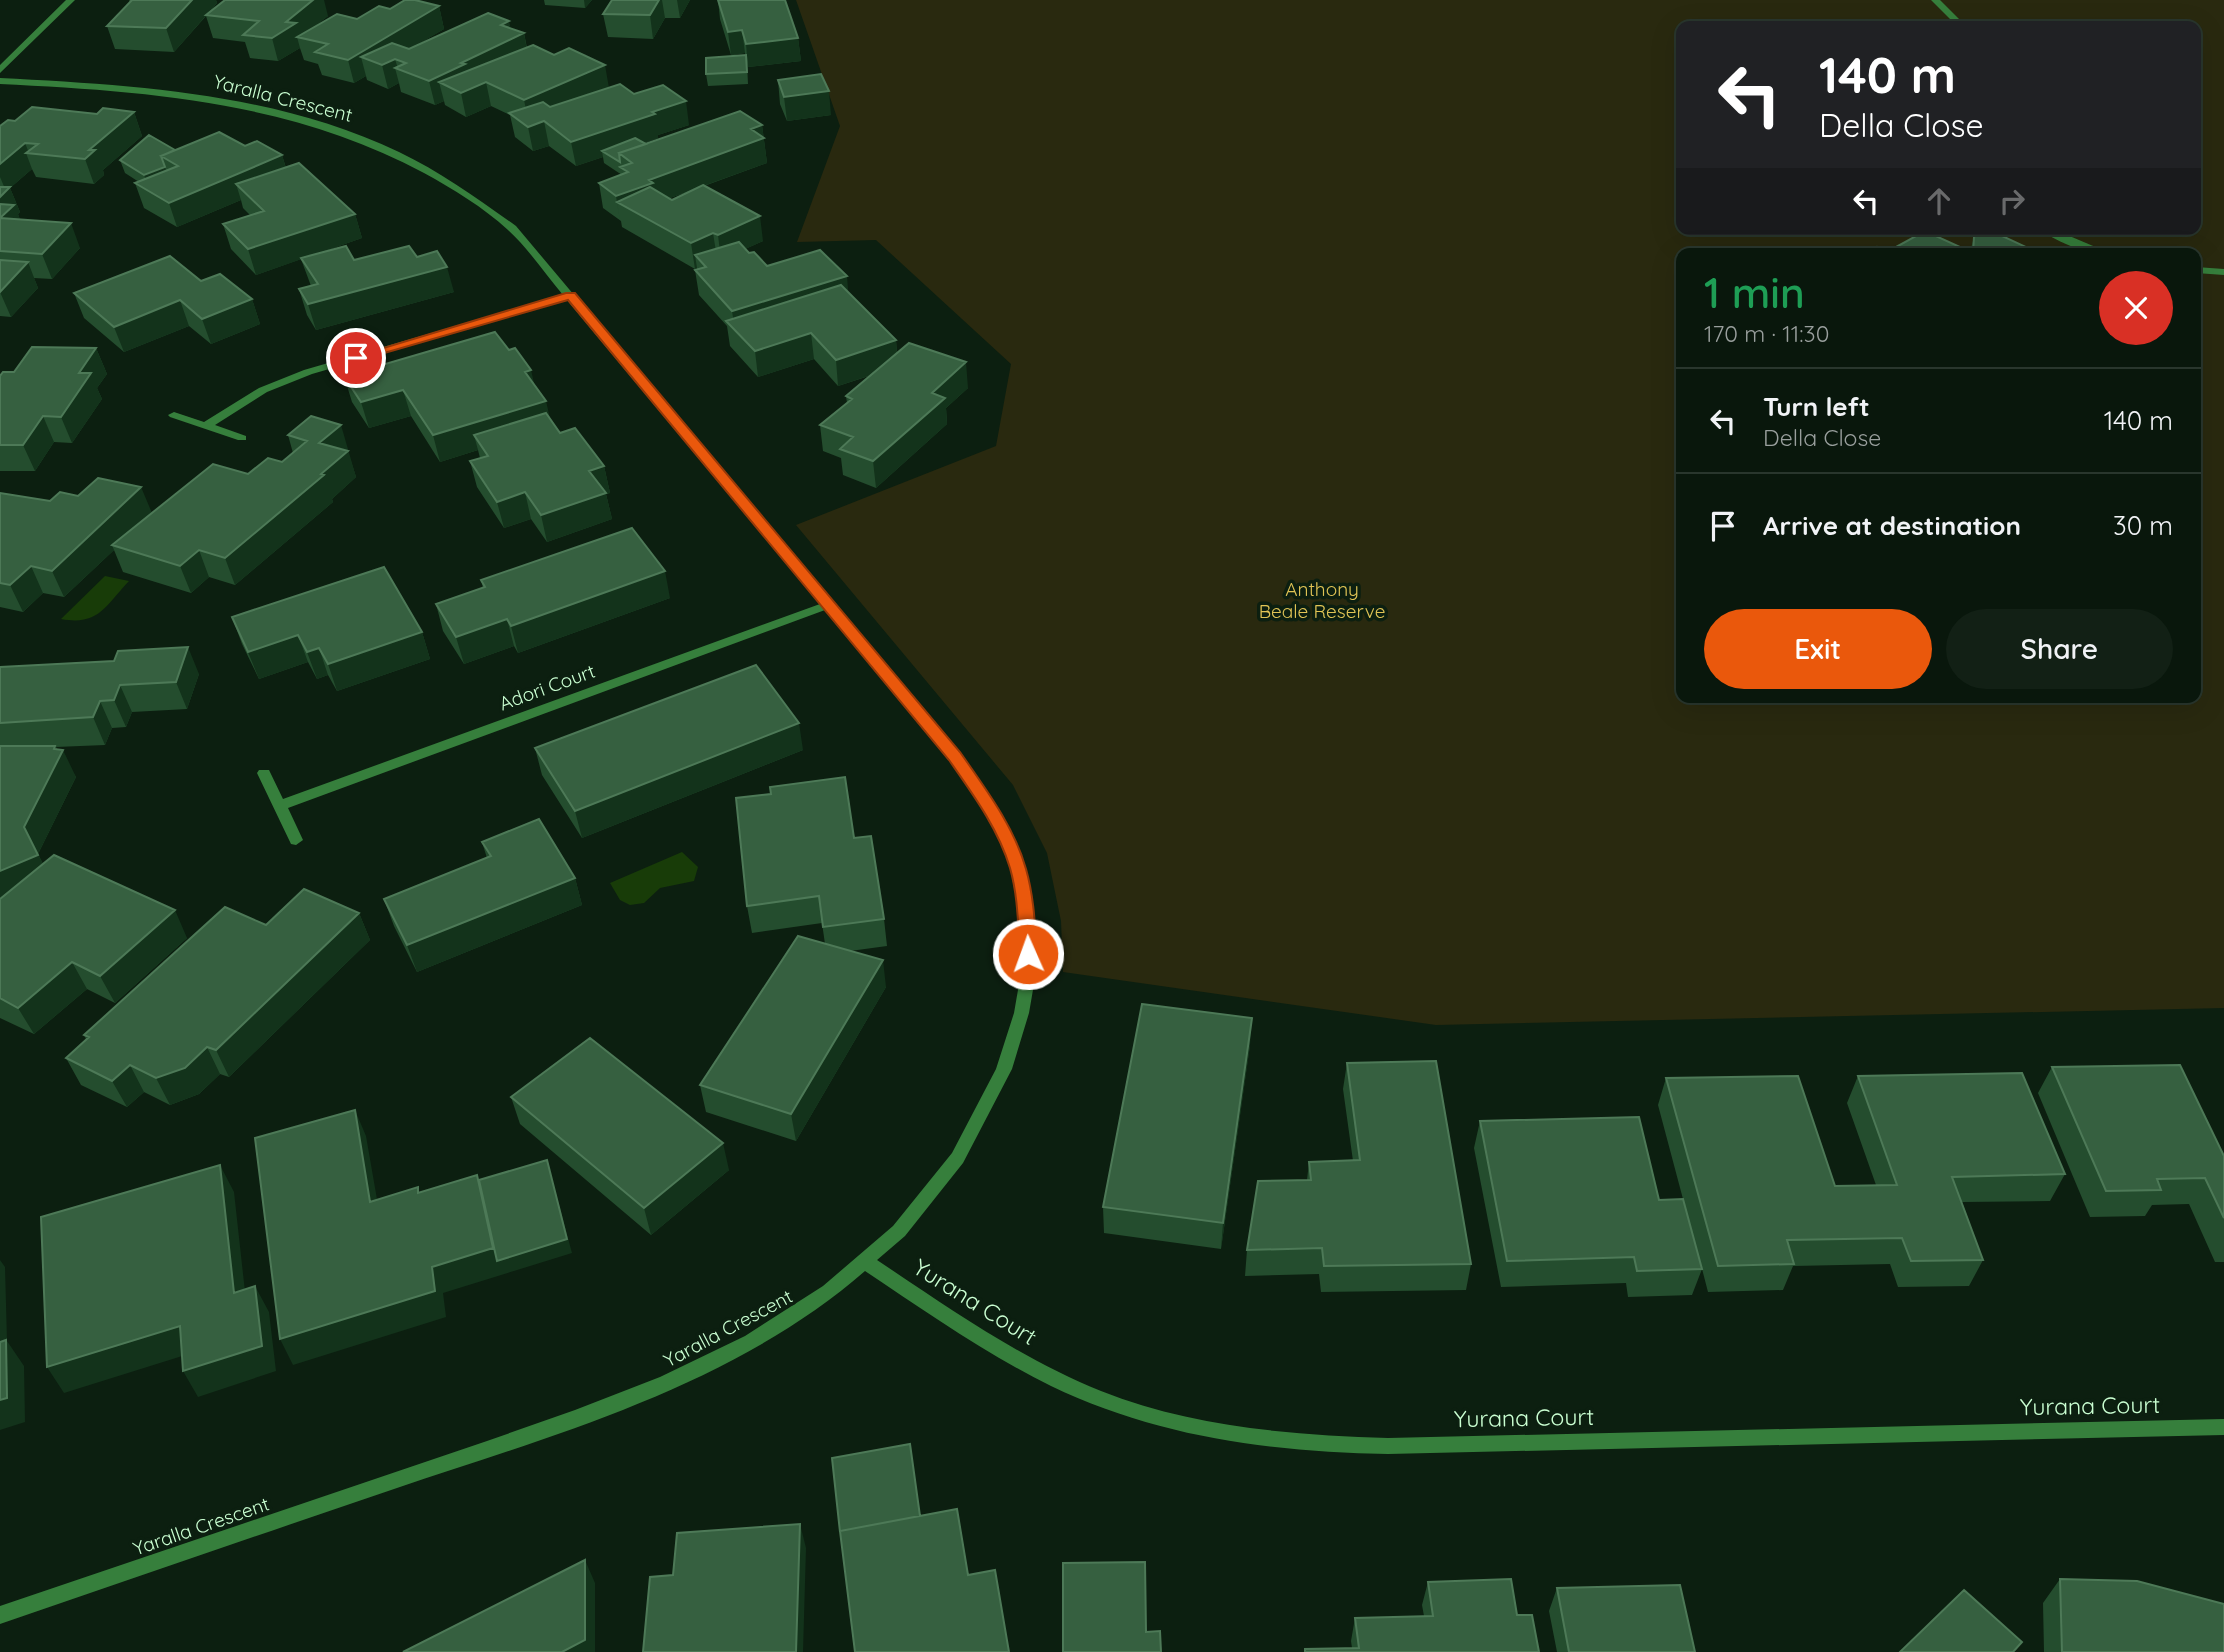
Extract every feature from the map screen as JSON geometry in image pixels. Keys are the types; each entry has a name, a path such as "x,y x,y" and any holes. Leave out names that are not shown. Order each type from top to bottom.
{"street":[{"path":"0,71 71,0"},
{"path":"1935,0 1957,21"},
{"name":"Yaralla Crescent","path":"0,81 113,86 215,99 298,117 364,139 423,166 492,211 530,246 954,756 1007,838 1018,868 1029,936 1023,1007 1012,1049 974,1133 947,1173 912,1216 867,1264 804,1311 763,1336 662,1385 530,1434 0,1615"},
{"path":"2060,235 2092,248"},
{"path":"2201,270 2224,272"},
{"path":"205,425 263,390 308,372 571,296"},
{"path":"174,415 242,439"},
{"name":"Adori Court","path":"279,806 828,604"},
{"path":"264,773 296,840"},
{"name":"Yurana Court","path":"867,1264 977,1335 1059,1381 1159,1419 1271,1441 1331,1446 1402,1446 2224,1427"}],"green space":[{"name":"Anthony Beale Reserve","path":"796,0 2224,0 2224,1008 1436,1025 1063,972 1061,921 1047,853 1013,785 796,525 996,446 1011,364 876,240 797,242 840,126"}],"shaded area":[{"path":"105,576 129,581 107,606 93,617 84,620 61,619"},
{"path":"682,852 698,867 694,881 660,888 644,903 630,905 620,900 610,883"}],"building":[{"path":"132,0 192,0 166,28 107,26"},
{"path":"225,0 313,0 286,22 296,23 272,38 243,35 259,21 206,15"},
{"path":"405,0 439,6 348,60 315,52 328,44 297,37 337,14 357,19 379,6 390,9"},
{"path":"612,0 659,0 650,15 603,14"},
{"path":"718,0 785,0 798,38 746,44 742,30 728,32"},
{"path":"488,13 509,21 501,25 524,33 429,81 395,68 406,63 395,59 382,65 361,57 392,43 409,49"},
{"path":"533,45 554,55 569,48 605,65 524,100 486,82 461,93 439,82"},
{"path":"746,55 747,72 706,74 706,58"},
{"path":"821,74 829,91 784,97 778,80"},
{"path":"620,84 634,94 663,85 686,101 571,142 544,121 528,127 509,113 543,102 550,107"},
{"path":"32,107 97,114 103,108 134,112 89,150 95,150 85,159 26,153 38,144 25,143 0,164 0,126 8,120 15,121"},
{"path":"740,111 762,125 751,129 764,138 649,180 653,183 616,196 599,183 628,172 620,167 632,163 619,153"},
{"path":"219,132 245,146 257,141 282,155 169,203 135,183 178,166 161,156"},
{"path":"149,135 175,150 161,156 165,167 144,175 120,160"},
{"path":"635,138 646,144 619,153 620,162 602,151"},
{"path":"299,163 355,214 248,249 223,224 264,211 236,184"},
{"path":"703,185 760,216 718,235 713,233 691,243 617,202 650,187 672,200"},
{"path":"0,187 10,187 0,197"},
{"path":"0,204 14,205 0,218"},
{"path":"0,218 71,223 42,254 0,251"},
{"path":"1918,235 1934,235 1962,248 1894,248"},
{"path":"2000,235 2028,248 1973,248 1974,237"},
{"path":"739,242 749,253 754,252 767,266 820,250 847,276 732,311 695,270 706,267 695,255"},
{"path":"346,246 354,260 409,246 417,257 437,251 447,267 308,304 299,289 318,284 301,258"},
{"path":"170,256 201,281 220,274 252,299 202,319 180,300 114,327 74,293"},
{"path":"0,260 28,262 0,292"},
{"path":"841,285 896,340 836,360 811,333 755,351 726,321"},
{"path":"495,332 509,350 515,348 531,370 525,372 546,401 433,435 403,390 361,402 344,376"},
{"path":"909,343 966,362 932,393 945,398 873,461 840,449 853,437 820,425 852,399 846,396"},
{"path":"32,347 96,348 79,373 91,373 61,417 43,416 23,445 0,445 0,376 3,372 14,372"},
{"path":"546,413 560,433 575,428 604,466 589,471 606,493 541,515 525,492 497,502 470,461 488,456 474,435"},
{"path":"311,416 341,425 319,443 348,451 321,474 324,475 225,558 199,550 180,566 112,545 213,464 248,474 268,458 282,462 307,441 288,435"},
{"path":"98,478 141,487 52,571 31,566 10,585 0,583 0,493 50,501 60,492 78,496"},
{"path":"632,528 665,571 511,626 507,619 456,637 436,604 485,587 481,580"},
{"path":"384,567 422,632 328,664 319,648 307,652 298,635 248,652 232,617"},
{"path":"188,647 176,682 120,685 114,700 100,701 93,717 0,723 0,667 114,661 118,651"},
{"path":"756,665 799,723 575,811 535,748"},
{"path":"0,746 55,746 54,749 63,750 24,827 38,855 0,871"},
{"path":"845,777 854,838 871,836 884,919 823,927 819,896 747,906 736,798 771,794 770,787"},
{"path":"539,819 575,878 407,945 384,899 491,856 482,842"},
{"path":"54,855 175,910 100,976 72,962 18,1008 0,998 0,899"},
{"path":"304,889 359,913 216,1050 207,1047 185,1068 156,1078 130,1065 112,1081 66,1058 89,1037 84,1035 225,907 266,925"},
{"path":"798,936 883,960 791,1114 700,1085"},
{"path":"1142,1004 1252,1018 1223,1223 1103,1207"},
{"path":"590,1038 723,1143 644,1208 511,1097"},
{"path":"1436,1061 1471,1264 1324,1266 1322,1248 1247,1250 1258,1181 1311,1180 1309,1162 1360,1160 1347,1063"},
{"path":"2180,1065 2224,1156 2224,1218 2205,1178 2157,1179 2161,1190 2106,1191 2052,1067"},
{"path":"2022,1073 2065,1174 1952,1177 1983,1260 1911,1261 1902,1238 1787,1240 1794,1264 1718,1266 1666,1078 1798,1076 1835,1186 1897,1185 1858,1076"},
{"path":"355,1110 370,1202 418,1187 418,1193 477,1175 493,1248 432,1267 435,1291 280,1339 255,1138"},
{"path":"1639,1117 1659,1200 1683,1199 1702,1269 1637,1271 1634,1257 1507,1261 1480,1121"},
{"path":"547,1160 567,1239 497,1261 479,1180"},
{"path":"220,1165 234,1293 255,1286 262,1346 183,1371 180,1326 47,1367 41,1217"},
{"path":"6,1340 7,1398 0,1400 0,1342"},
{"path":"910,1444 920,1516 840,1532 832,1458"},
{"path":"957,1509 968,1575 995,1570 1009,1652 855,1652 840,1531"},
{"path":"800,1524 796,1652 643,1652 650,1577 673,1575 677,1533"},
{"path":"585,1560 585,1640 562,1652 403,1652"},
{"path":"1145,1562 1146,1632 1160,1631 1161,1652 1063,1652 1063,1563"},
{"path":"1511,1579 1517,1615 1532,1615 1539,1652 1305,1652 1305,1649 1359,1648 1355,1618 1433,1616 1428,1582"},
{"path":"2060,1579 2137,1581 2224,1604 2224,1652 2062,1652"},
{"path":"1680,1585 1695,1652 1569,1652 1557,1588"},
{"path":"1964,1590 2022,1642 2013,1652 1900,1652"}],"route":[{"path":"356,358 571,296 954,756 975,786 1007,838 1018,868 1029,936 1028,954"}]}
